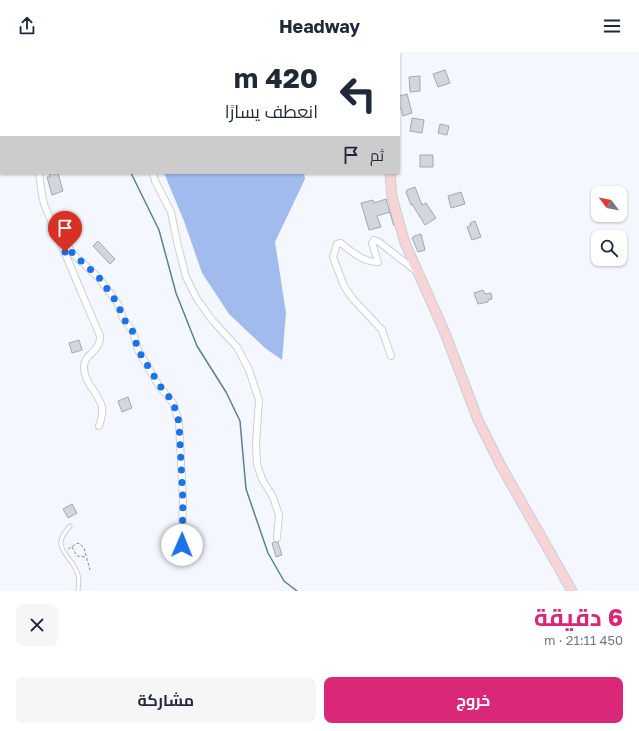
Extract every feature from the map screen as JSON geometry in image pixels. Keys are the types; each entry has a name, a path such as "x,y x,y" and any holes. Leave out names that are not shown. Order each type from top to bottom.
{"street":[{"path":"39,174 42,195 53,225 100,336 98,346 86,359 84,367 87,380 101,405 102,413 99,426"},
{"path":"153,174 155,181 171,212 186,277 197,299 212,320 237,347 249,370 259,400 256,444 257,464 262,479 273,497 279,515 277,538"},
{"path":"390,174 392,197 405,243 445,333 473,409 501,466 572,591"},
{"path":"53,225 73,254 98,276 118,304 123,318 133,332 138,350 160,386 173,402 179,422 183,502 181,559"},
{"path":"391,356 382,330 344,286 333,257 337,244 342,243 366,260 378,262 372,243 374,240 389,249 418,272"}],"lane":[{"path":"70,526 60,542 79,576 78,591"}],"path":[{"path":"64,550 79,544 84,548 90,570"},
{"path":"72,547 77,556 87,557"}],"shaded area":[{"path":"164,174 304,174 305,179 275,242 286,313 282,360 265,348 229,314 202,273 184,221"}],"building":[{"path":"445,70 450,83 438,87 433,74"},
{"path":"420,76 420,91 410,92 409,77"},
{"path":"407,94 412,113 403,116 400,108 400,96"},
{"path":"412,118 424,120 422,133 410,131"},
{"path":"440,124 449,126 447,135 438,133"},
{"path":"420,155 433,155 433,167 420,167"},
{"path":"49,174 58,174 63,191 52,195 47,177 50,177"},
{"path":"415,187 422,205 426,203 436,218 425,225 412,204 411,205 406,192 407,190"},
{"path":"461,192 465,204 451,208 448,196"},
{"path":"386,199 390,212 377,216 381,227 369,230 361,203 373,200 374,203"},
{"path":"475,221 481,237 472,240 467,227 471,225 470,223"},
{"path":"421,234 425,250 418,252 412,238"},
{"path":"98,241 115,259 110,264 93,246"},
{"path":"483,290 485,294 491,293 492,299 488,300 488,302 478,304 474,293"},
{"path":"79,340 82,350 72,353 69,343"},
{"path":"128,397 132,408 122,412 118,401"},
{"path":"72,504 77,513 68,518 63,509"},
{"path":"278,542 282,555 276,557 272,543"}],"waterway":[{"path":"131,174 159,230 176,293 197,346 226,392 240,421 246,489 268,553 284,581 297,591"}],"route":[{"path":"65,252 53,225 73,254 98,276 118,304 123,318 133,332 138,350 160,386 173,402 179,422 183,502 182,545"}]}
